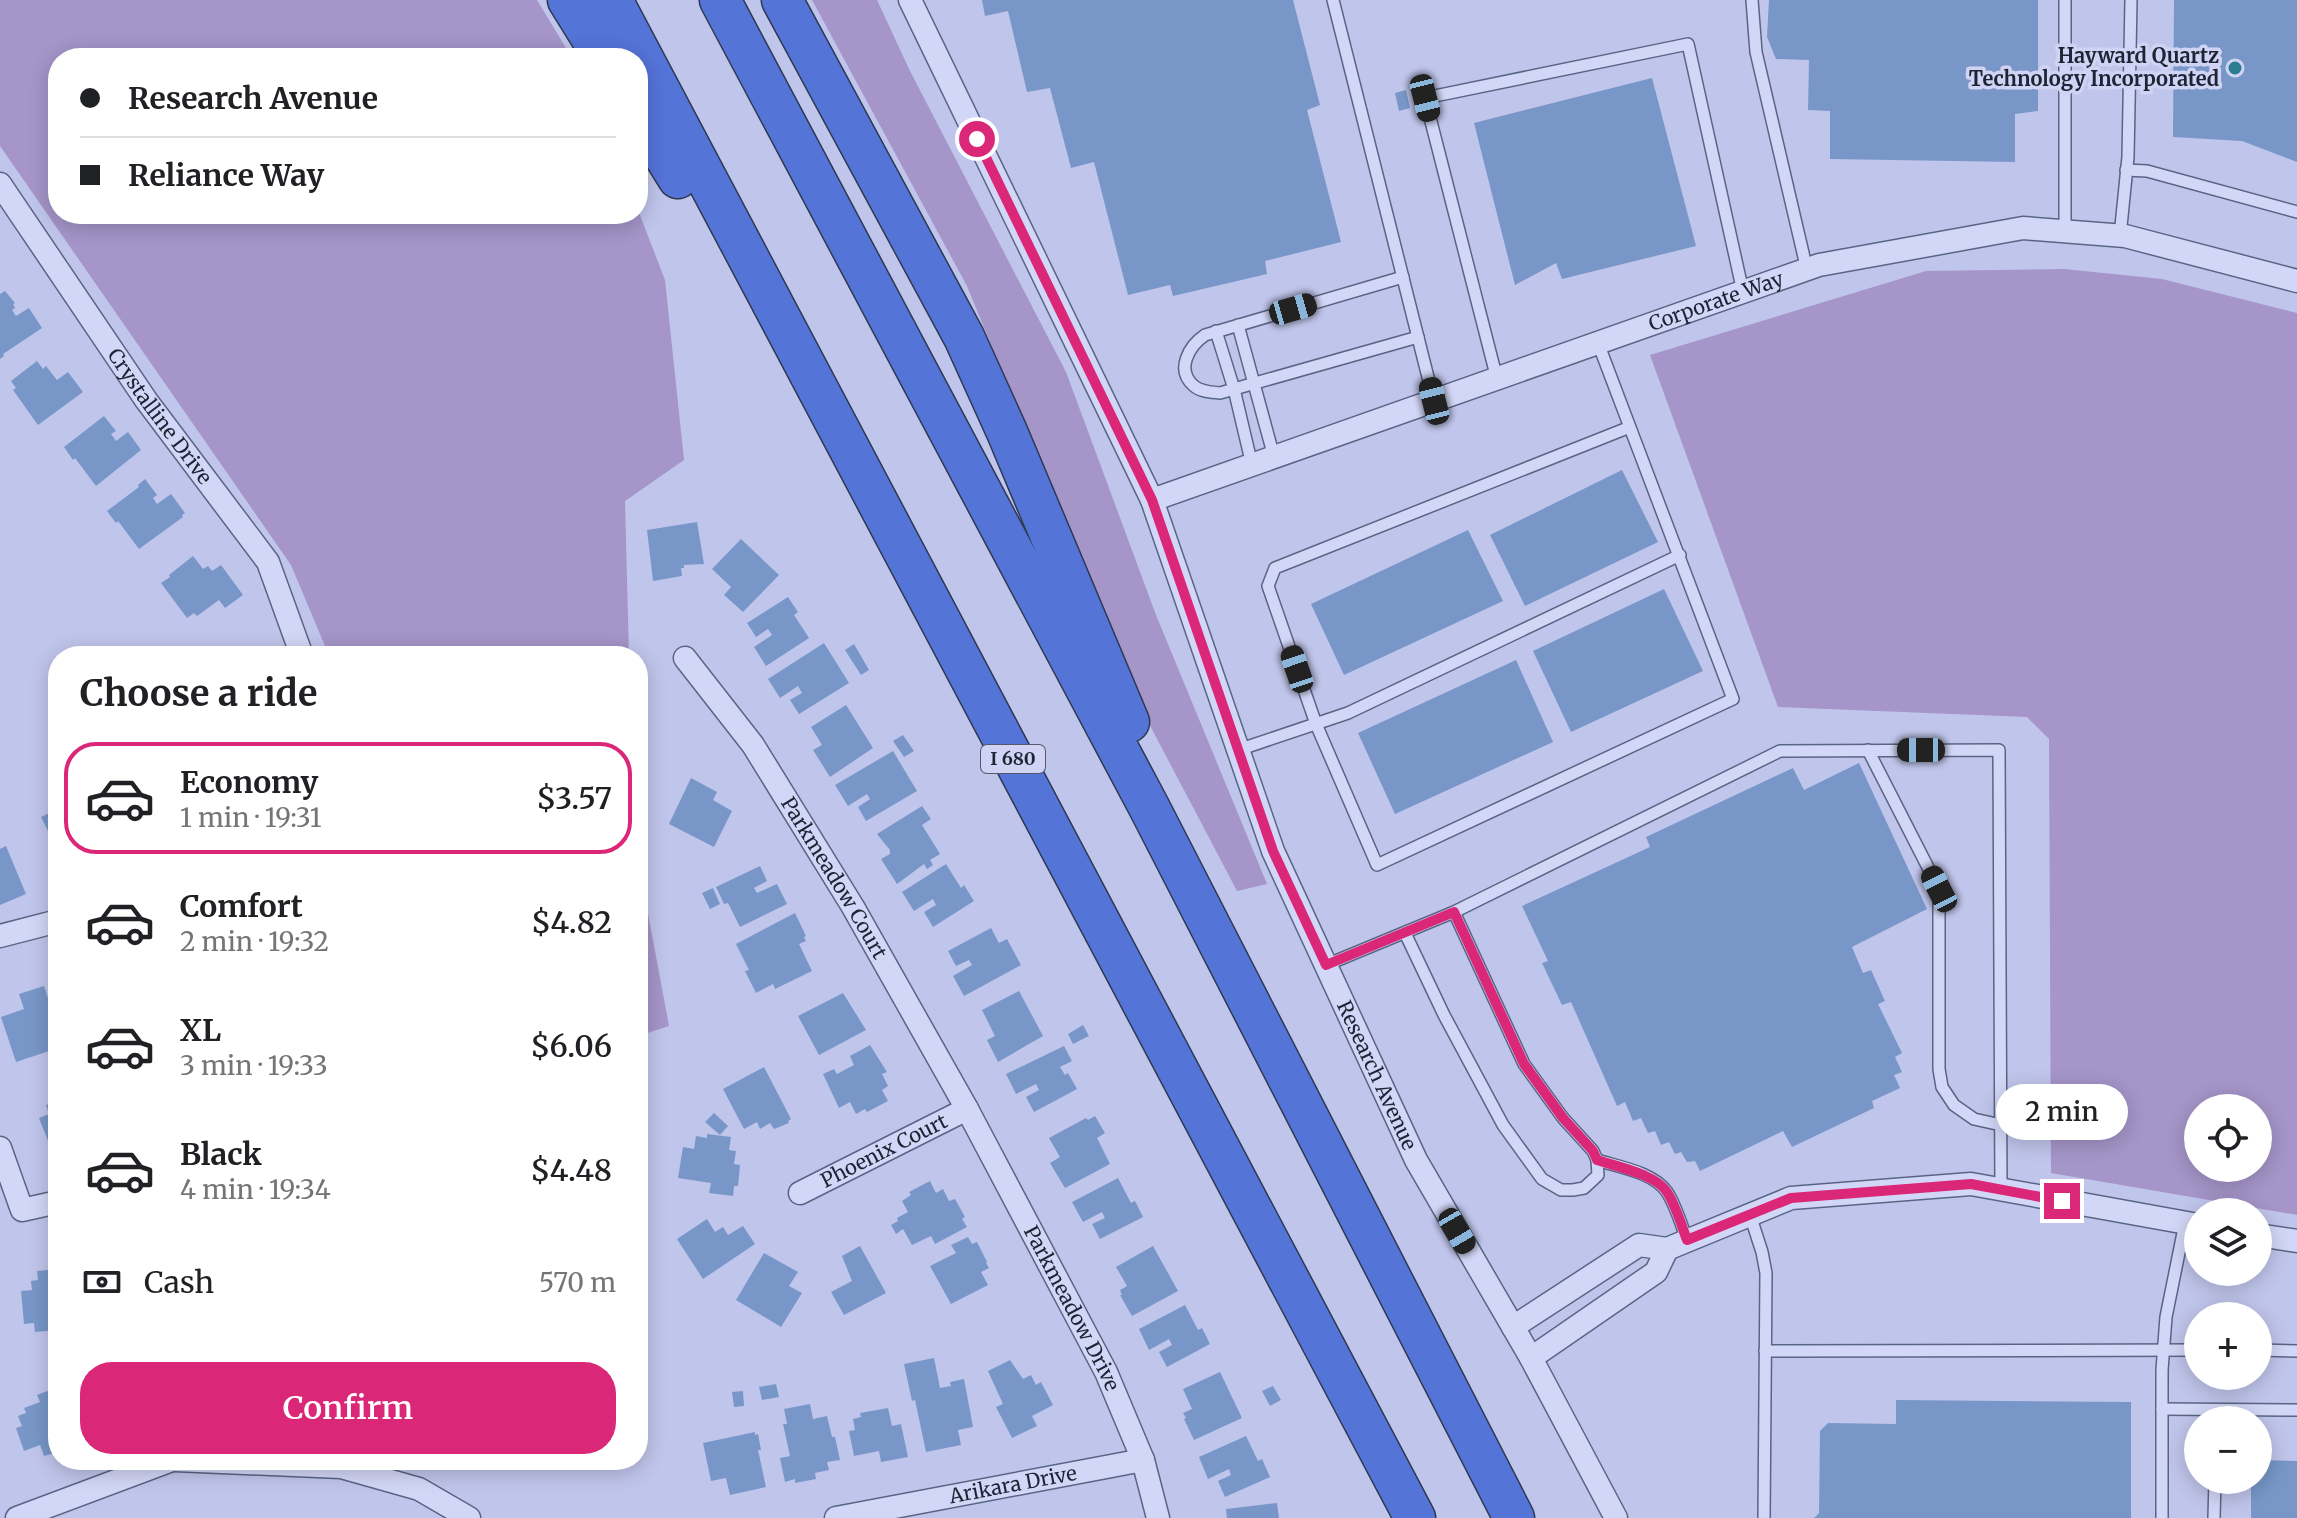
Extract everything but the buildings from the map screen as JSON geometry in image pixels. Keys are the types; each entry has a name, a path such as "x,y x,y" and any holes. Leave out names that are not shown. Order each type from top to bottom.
{"highway":[{"path":"568,0 598,48"},
{"name":"I 680","path":"612,0 637,48"},
{"path":"720,0 1149,807 1514,1518"},
{"path":"784,0 964,337 1007,432 1127,716 1142,758 1149,807"},
{"name":"I 680","path":"648,68 1415,1518"},
{"path":"648,129 857,465"}],"street":[{"name":"Research Avenue","path":"910,0 1152,500 1273,851 1416,1160 1531,1358 1616,1518"},
{"name":"Crystalline Drive","path":"0,184 146,400 268,562 298,646"},
{"name":"Corporate Way","path":"1152,500 1819,265 2023,228 2120,236 2297,281"},
{"name":"Parkmeadow Court","path":"685,658 761,758 853,907 967,1109"},
{"path":"0,936 48,924"},
{"name":"Phoenix Court","path":"800,1193 967,1109"},
{"name":"Parkmeadow Drive","path":"967,1109 1106,1372 1143,1460 1158,1518"},
{"path":"0,1148 22,1210 48,1204"},
{"path":"1513,1327 1639,1245 1677,1244 1791,1198 1971,1184 2184,1223"},
{"path":"2272,1237 2297,1241"},
{"path":"1531,1358 1656,1272 1677,1244"},
{"name":"Arikara Drive","path":"836,1518 1143,1460"},
{"path":"17,1518 147,1470"},
{"path":"360,1470 419,1489 469,1518"}],"lane":[{"path":"1333,0 1434,401"},
{"path":"1752,0 1756,52 1807,270"},
{"path":"2065,0 2065,232"},
{"path":"2120,236 2126,170 2131,0"},
{"path":"1497,379 1425,98 1688,44 1743,292"},
{"path":"2126,170 2147,171 2297,212"},
{"path":"1403,277 1205,335 1195,342 1186,359 1187,378 1203,391 1220,393 1418,337"},
{"path":"1238,325 1274,457"},
{"path":"1216,331 1252,465"},
{"path":"1598,343 1680,555 1733,699 1377,865 1316,724 1268,586 1275,568 1630,427"},
{"path":"1238,750 1348,713 1680,555"},
{"path":"1868,750 1939,889 1939,1069 1942,1087 1954,1105 1974,1119 2001,1125"},
{"path":"1326,965 1454,912 1780,751 1999,750 2001,1190"},
{"path":"1405,933 1444,1015 1503,1125 1542,1179 1561,1190 1584,1188 1598,1175 1593,1151 1563,1118 1524,1064 1454,912"},
{"path":"1597,1160 1634,1171 1665,1189 1677,1244"},
{"path":"1750,1215 1766,1273 1764,1518"},
{"path":"2162,1518 2166,1317 2184,1253"},
{"path":"1765,1351 2184,1350"},
{"path":"2272,1350 2297,1351"},
{"path":"2162,1409 2184,1411"},
{"path":"2272,1412 2297,1410"},
{"path":"2214,1518 2215,1494"}],"shaded area":[{"path":"0,0 537,0 566,48 48,48 48,215 0,146"},
{"path":"812,0 877,0 910,71 1066,372 1156,615 1267,884 1237,891 1134,695 967,286"},
{"path":"54,224 643,224 665,280 684,460 625,501 629,646 325,646 291,565"},
{"path":"2064,269 2162,279 2297,313 2297,1215 2272,1211 2272,1198 2197,1198 2051,1173 2049,739 2027,717 1778,707 1650,355 1926,271"},
{"path":"648,914 669,1026 648,1033"}],"place":[{"name":"Hayward Quartz Technology Incorporated","path":"2235,68"}],"route":[{"path":"977,139 1152,500 1273,851 1326,965 1454,912 1524,1064 1597,1160 1634,1171 1665,1189 1687,1240 1791,1198 1971,1184 2062,1201"}]}
